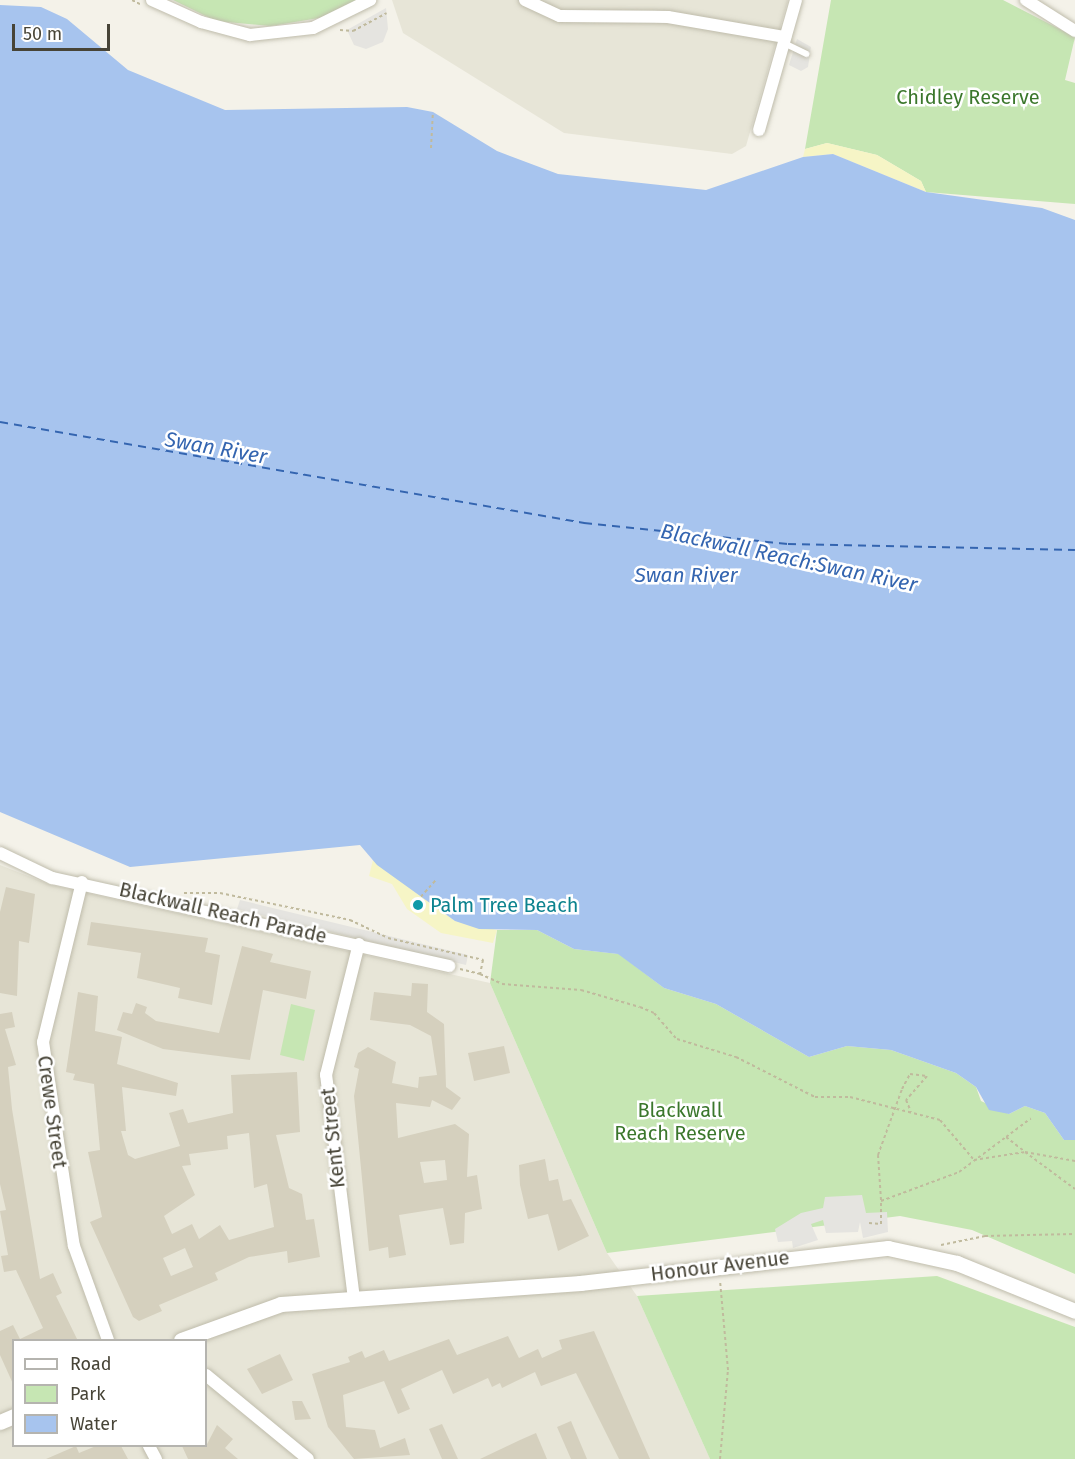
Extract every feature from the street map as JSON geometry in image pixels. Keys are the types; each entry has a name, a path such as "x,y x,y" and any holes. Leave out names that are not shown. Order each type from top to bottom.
{"street":[{"path":"152,0 201,22 250,35 313,28 370,0"},
{"path":"525,0 560,16 668,17 784,40"},
{"path":"759,130 796,0"},
{"path":"1026,0 1075,31"},
{"name":"Blackwall Reach Parade","path":"0,853 52,878 82,882 449,966"},
{"name":"Crewe Street","path":"82,882 43,1042 74,1246 107,1339"},
{"name":"Kent Street","path":"354,1299 326,1075 359,944"},
{"name":"Honour Avenue","path":"186,1339 257,1310 354,1299 580,1283 888,1248 957,1263 1075,1311"},
{"path":"207,1376 308,1459"}],"lane":[{"path":"784,40 807,54"}],"path":[{"path":"348,32 387,13"},
{"path":"431,148 433,112"},
{"path":"417,901 436,880"},
{"path":"178,893 220,892 350,920 388,938 483,960 480,974"},
{"path":"449,966 480,974 502,984 581,990 654,1012 677,1039 736,1057 815,1097 850,1097 894,1112 911,1112 940,1120 974,1160"},
{"path":"869,1223 881,1224 878,1155 894,1112 910,1074 927,1076 906,1100 911,1112"},
{"path":"881,1200 959,1172 1031,1118"},
{"path":"1006,1137 1075,1189"},
{"path":"974,1160 1025,1152 1075,1161"},
{"path":"940,1245 985,1236 1075,1234"},
{"path":"717,1266 728,1370 720,1459"}],"shaded area":[{"path":"392,0 788,0 746,146 732,154 564,133 403,33"},
{"path":"386,8 388,29 383,42 366,49 354,45 347,30"},
{"path":"797,39 811,47 808,67 801,71 789,65"},
{"path":"0,865 51,885 490,983 607,1253 637,1296 710,1459 0,1459"},
{"path":"240,900 468,955 466,965 237,909"},
{"path":"862,1195 866,1213 887,1212 888,1232 863,1238 860,1222 858,1232 826,1233 823,1220 811,1224 818,1240 793,1248 792,1241 778,1242 775,1229 801,1213 823,1208 825,1197"}],"green space":[{"path":"173,0 359,0 325,17 271,26 216,21"},
{"name":"Chidley Reserve","path":"831,0 1003,0 1075,37 1065,80 1075,83 1075,204 926,192 921,181 877,155 827,143 805,149"},
{"name":"Blackwall Reach Reserve","path":"497,930 537,930 574,949 619,954 664,988 716,1004 809,1057 847,1046 891,1050 956,1073 976,1087 981,1101 1009,1114 1025,1106 1045,1113 1064,1140 1075,1140 1075,1274 972,1230 900,1216 607,1253 490,983"},
{"path":"291,1004 315,1010 304,1061 280,1055"},
{"path":"937,1276 1075,1327 1075,1459 710,1459 637,1296"}],"sand":[{"path":"827,143 877,155 921,181 926,192 833,154 803,157 805,149"},
{"name":"Palm Tree Beach","path":"373,860 455,921 497,930 493,943 441,933 407,909 392,884 369,876"}],"water":[{"name":"Swan River","path":"0,5 41,7 67,19 128,70 225,110 407,107 433,112 497,151 558,174 706,190 803,157 833,154 926,192 1042,208 1075,220 1075,1140 1064,1140 1045,1113 1025,1106 1009,1114 989,1110 976,1087 956,1073 891,1050 847,1046 809,1057 716,1004 664,988 618,954 574,949 537,930 479,929 455,921 377,865 360,845 130,867 0,812"}],"building":[{"path":"6,887 35,894 29,943 19,941 17,996 0,993 0,912"},
{"path":"91,922 208,938 205,952 220,955 212,1005 178,998 180,988 137,978 141,953 87,945"},
{"path":"242,946 273,954 270,962 311,971 306,999 263,990 250,1060 163,1049 117,1030 123,1012 132,1014 136,1003 147,1007 145,1013 156,1021 219,1033"},
{"path":"412,983 428,984 427,1012 444,1024 446,1087 461,1098 452,1110 432,1100 430,1107 396,1103 398,1138 455,1124 469,1134 467,1177 477,1175 482,1209 465,1213 464,1243 450,1245 443,1208 399,1215 406,1255 389,1258 388,1247 369,1251 354,1096 359,1069 354,1067 358,1053 368,1047 396,1062 392,1083 418,1088 419,1077 437,1075 431,1036 410,1025 370,1020 374,992 411,996","holes":["445,1160 447,1180 424,1183 420,1162"]},
{"path":"78,992 98,996 95,1031 122,1037 117,1064 178,1083 176,1096 122,1087 126,1131 121,1131 128,1155 135,1159 180,1146 169,1113 183,1109 188,1123 233,1113 231,1075 297,1072 300,1132 276,1135 289,1188 302,1194 306,1220 314,1219 320,1257 288,1263 287,1251 249,1257 215,1273 218,1280 159,1305 162,1311 139,1321 133,1317 90,1222 102,1217 88,1152 100,1150 94,1084 73,1080 75,1074 66,1072","holes":["249,1133 254,1188 267,1184 274,1227 229,1240 220,1225 199,1239 192,1224 172,1234 164,1216 195,1195 182,1166 191,1165 189,1154 228,1149 227,1136","185,1248 193,1267 171,1276 163,1258"]},
{"path":"12,1012 15,1027 5,1029 16,1065 8,1067 12,1109 40,1279 53,1273 62,1293 56,1296 77,1339 20,1339 43,1328 16,1270 4,1272 1,1256 8,1255 0,1211 6,1210 0,1184 0,1014"},
{"path":"504,1046 510,1073 474,1081 468,1053"},
{"path":"545,1159 549,1181 558,1179 563,1201 571,1199 589,1236 558,1251 548,1214 528,1219 520,1185 519,1165"},
{"path":"13,1325 20,1339 12,1339 12,1382 0,1355 0,1331"},
{"path":"594,1331 650,1459 619,1459 576,1373 541,1386 535,1372 502,1388 500,1383 492,1387 488,1378 453,1394 442,1370 401,1389 410,1409 398,1414 384,1381 343,1395 346,1427 375,1430 380,1448 405,1438 410,1455 354,1459 328,1427 312,1374 350,1362 348,1357 362,1351 365,1358 384,1350 389,1361 449,1339 457,1355 508,1336 519,1358 538,1349 542,1358 562,1349 559,1340"},
{"path":"280,1354 293,1380 262,1394 247,1369"},
{"path":"292,1401 302,1401 311,1419 295,1420"},
{"path":"571,1421 587,1459 571,1459 557,1427"},
{"path":"442,1424 458,1459 442,1459 429,1429"},
{"path":"217,1425 233,1439 225,1448 238,1459 188,1459 182,1447 207,1447"},
{"path":"536,1433 547,1459 480,1459 520,1440"},
{"path":"74,1447 76,1447 79,1453 94,1447 122,1447 128,1459 46,1459"}],"ferry route":[{"path":"0,422 584,523 788,544 1075,550"}],"place":[{"name":"Palm Tree Beach","path":"418,905"}],"water label":[{"name":"Blackwall Reach:Swan River","path":"789,558"}]}
